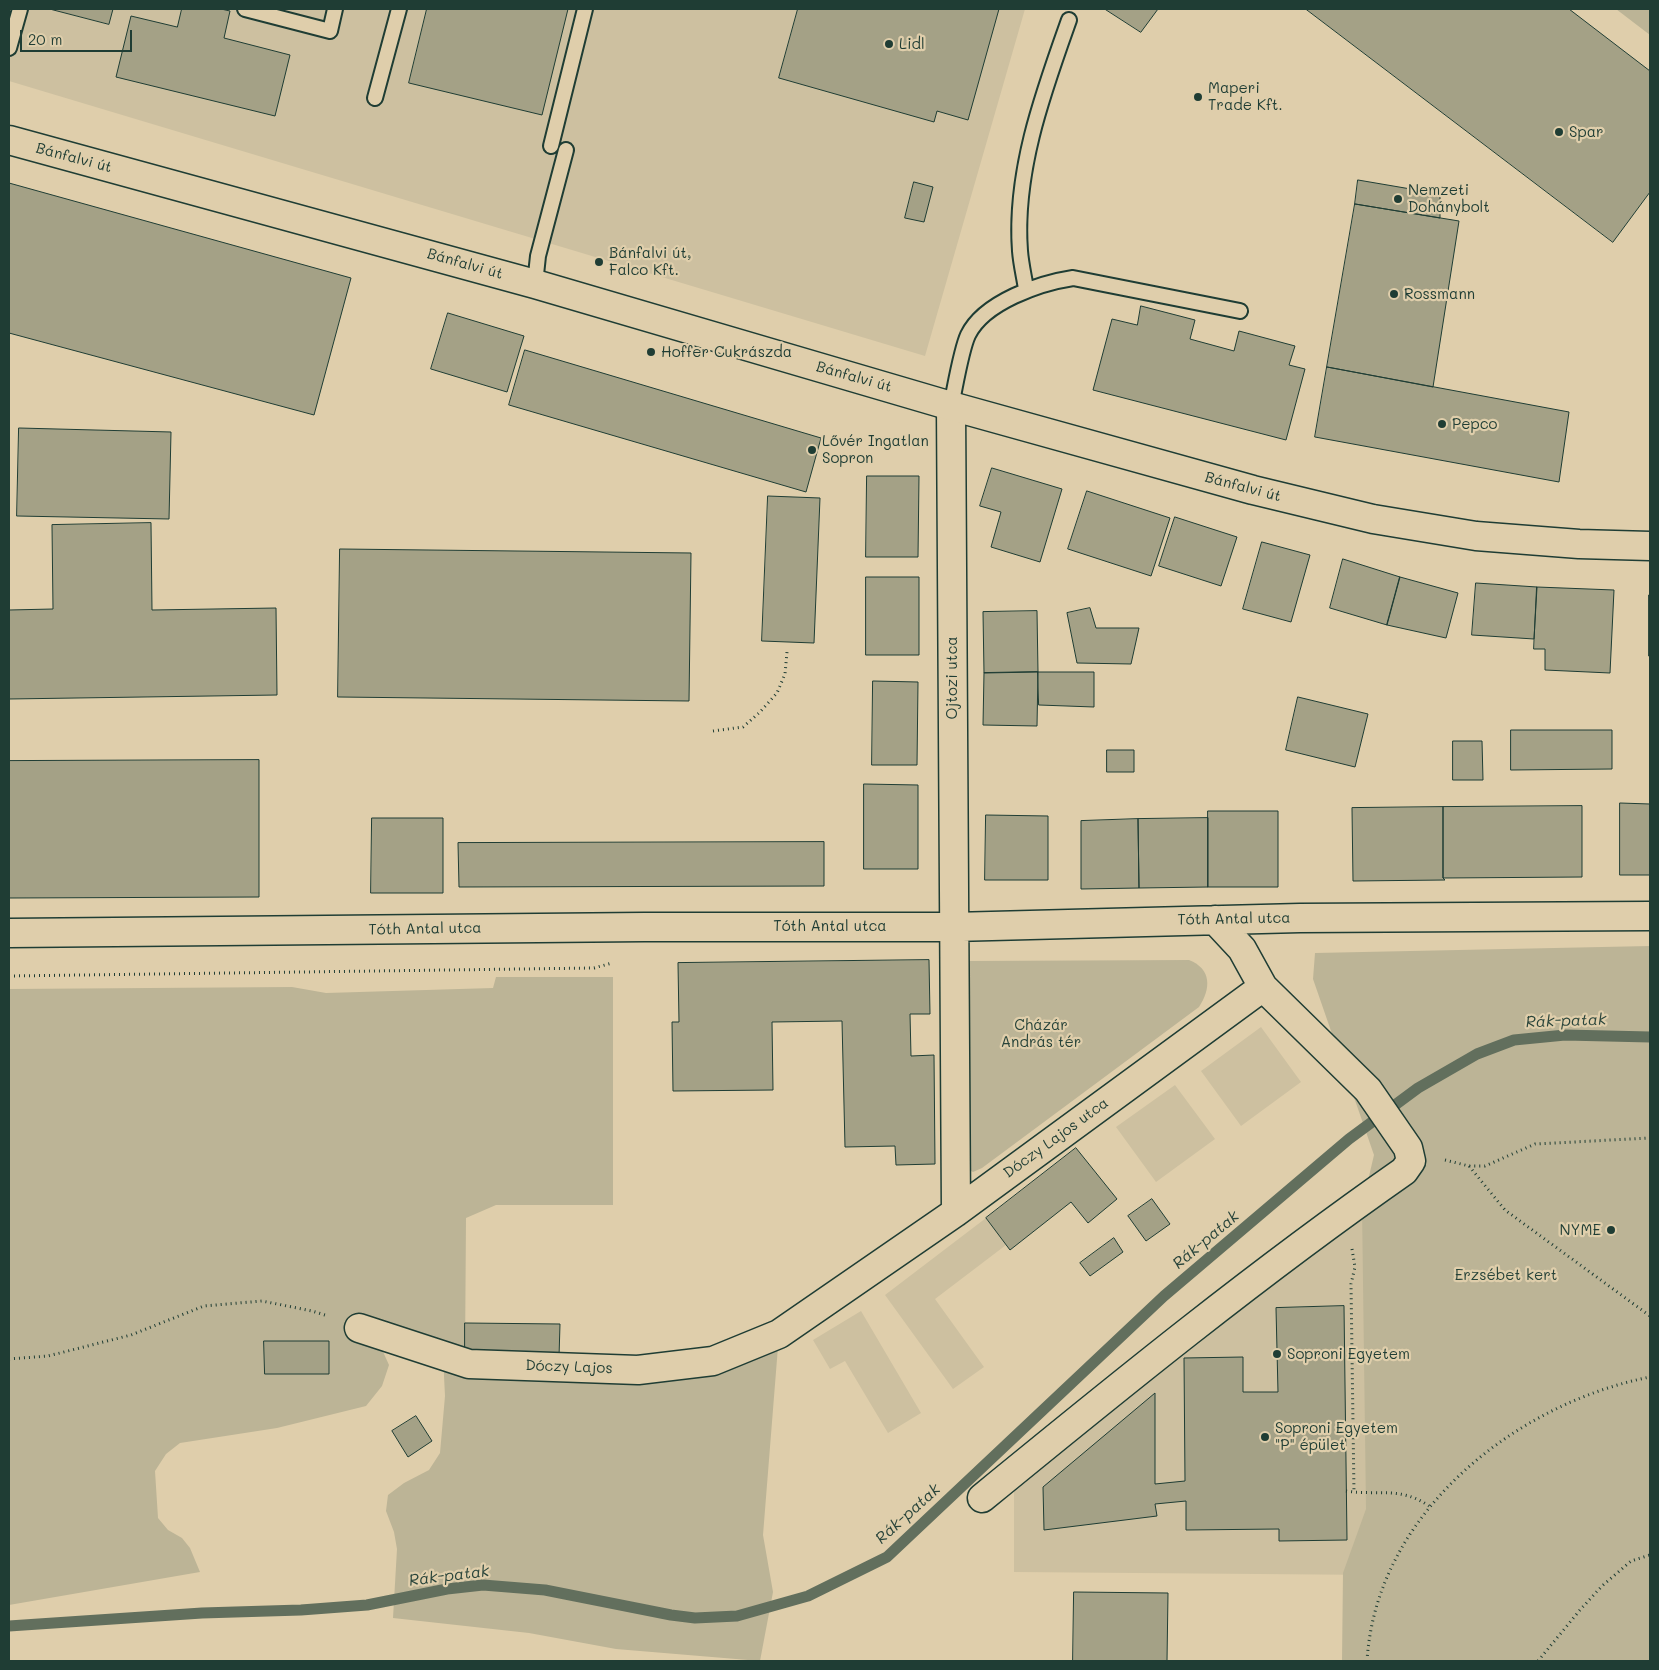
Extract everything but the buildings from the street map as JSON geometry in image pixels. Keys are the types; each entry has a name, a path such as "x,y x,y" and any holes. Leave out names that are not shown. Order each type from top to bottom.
{"street":[{"name":"Bánfalvi út","path":"9,140 535,284 951,406 1253,490 1373,519 1476,536 1579,544 1650,546"},
{"name":"Ojtozi utca","path":"951,406 956,1212"},
{"name":"Tóth Antal utca","path":"9,933 644,926 953,939 1215,920 1650,916"},
{"path":"982,1498 1153,1358 1332,1222 1404,1171 1410,1161 1408,1148 1368,1090 1262,987 1242,949 1215,920"},
{"name":"Dóczy Lajos utca","path":"779,1334 956,1212 1262,987"},
{"name":"Dóczy Lajos","path":"359,1328 469,1364 638,1370 713,1360 779,1334"}],"lane":[{"path":"9,48 20,9"},
{"path":"245,9 330,30 335,9"},
{"path":"374,98 398,9"},
{"path":"551,146 585,9"},
{"path":"1026,289 1020,250 1022,194 1040,105 1069,20"},
{"path":"535,284 538,256 566,150"},
{"path":"951,406 968,335 981,319 1026,289 1048,282 1073,278 1240,311"}],"path":[{"path":"713,731 743,727 760,712 777,693 785,674 787,652"},
{"path":"9,976 594,968 612,963 631,952 644,926"},
{"path":"1436,1158 1468,1166 1484,1166 1535,1144 1650,1138"},
{"path":"1468,1166 1505,1210 1650,1316"},
{"path":"1332,1222 1352,1248 1356,1266 1351,1284 1354,1492"},
{"path":"9,1360 48,1356 132,1335 204,1306 262,1301 312,1311 359,1328"},
{"path":"1367,1661 1377,1602 1391,1570 1430,1506 1482,1454 1515,1432 1569,1402 1650,1377"},
{"path":"1346,1491 1403,1493 1418,1498 1430,1506"},
{"path":"1538,1661 1602,1586 1631,1561 1650,1555"}],"shaded area":[{"path":"9,9 1025,9 925,356 9,81"},
{"path":"1261,1027 1301,1082 1241,1126 1201,1071"},
{"path":"1175,1085 1215,1139 1156,1182 1116,1127"},
{"name":"Soproni Egyetem","path":"1362,1205 1380,1575 1014,1572 1014,1484"},
{"path":"986,1218 1006,1245 935,1299 984,1367 953,1389 885,1295"},
{"path":"861,1311 921,1413 888,1433 845,1361 830,1369 813,1340"}],"green space":[{"path":"1616,9 1650,9 1650,35"},
{"name":"Erzsébet kert","path":"1650,946 1650,1661 1342,1661 1343,1573 1366,1509 1362,1206 1374,1155 1313,979 1315,953"},
{"name":"Cházár András tér","path":"1189,960 1202,969 1207,980 1206,993 1199,1007 982,1168 973,1172 969,1170 967,961"},
{"path":"496,977 613,977 613,1205 496,1205 466,1218 465,1356 638,1370 779,1334 763,1535 773,1592 760,1661 616,1649 529,1633 393,1618 397,1549 394,1532 386,1511 388,1495 404,1483 429,1470 440,1453 445,1396 443,1356 380,1345 389,1365 382,1386 366,1406 277,1428 180,1443 166,1454 155,1471 158,1518 168,1530 182,1538 190,1548 200,1572 9,1605 9,989 292,987 326,993 493,988"}],"waterway":[{"name":"Rák-patak","path":"9,1626 202,1613 301,1610 367,1605 447,1589 483,1585 545,1590 695,1618 737,1616 808,1596 887,1557 1164,1296 1349,1139 1418,1088 1477,1054 1514,1040 1565,1035 1650,1037"}],"place":[{"name":"Lidl","path":"889,44"},
{"name":"Maperi Trade Kft.","path":"1198,97"},
{"name":"Spar","path":"1559,132"},
{"name":"Nemzeti Dohánybolt","path":"1398,199"},
{"name":"Bánfalvi út, Falco Kft.","path":"599,262"},
{"name":"Rossmann","path":"1394,294"},
{"name":"Hoffer Cukrászda","path":"651,352"},
{"name":"Pepco","path":"1442,424"},
{"name":"Lővér Ingatlan Sopron","path":"812,450"},
{"name":"NYME","path":"1611,1230"},
{"name":"Soproni Egyetem","path":"1277,1354"},
{"name":"Soproni Egyetem \"P\" épület","path":"1265,1437"}]}
